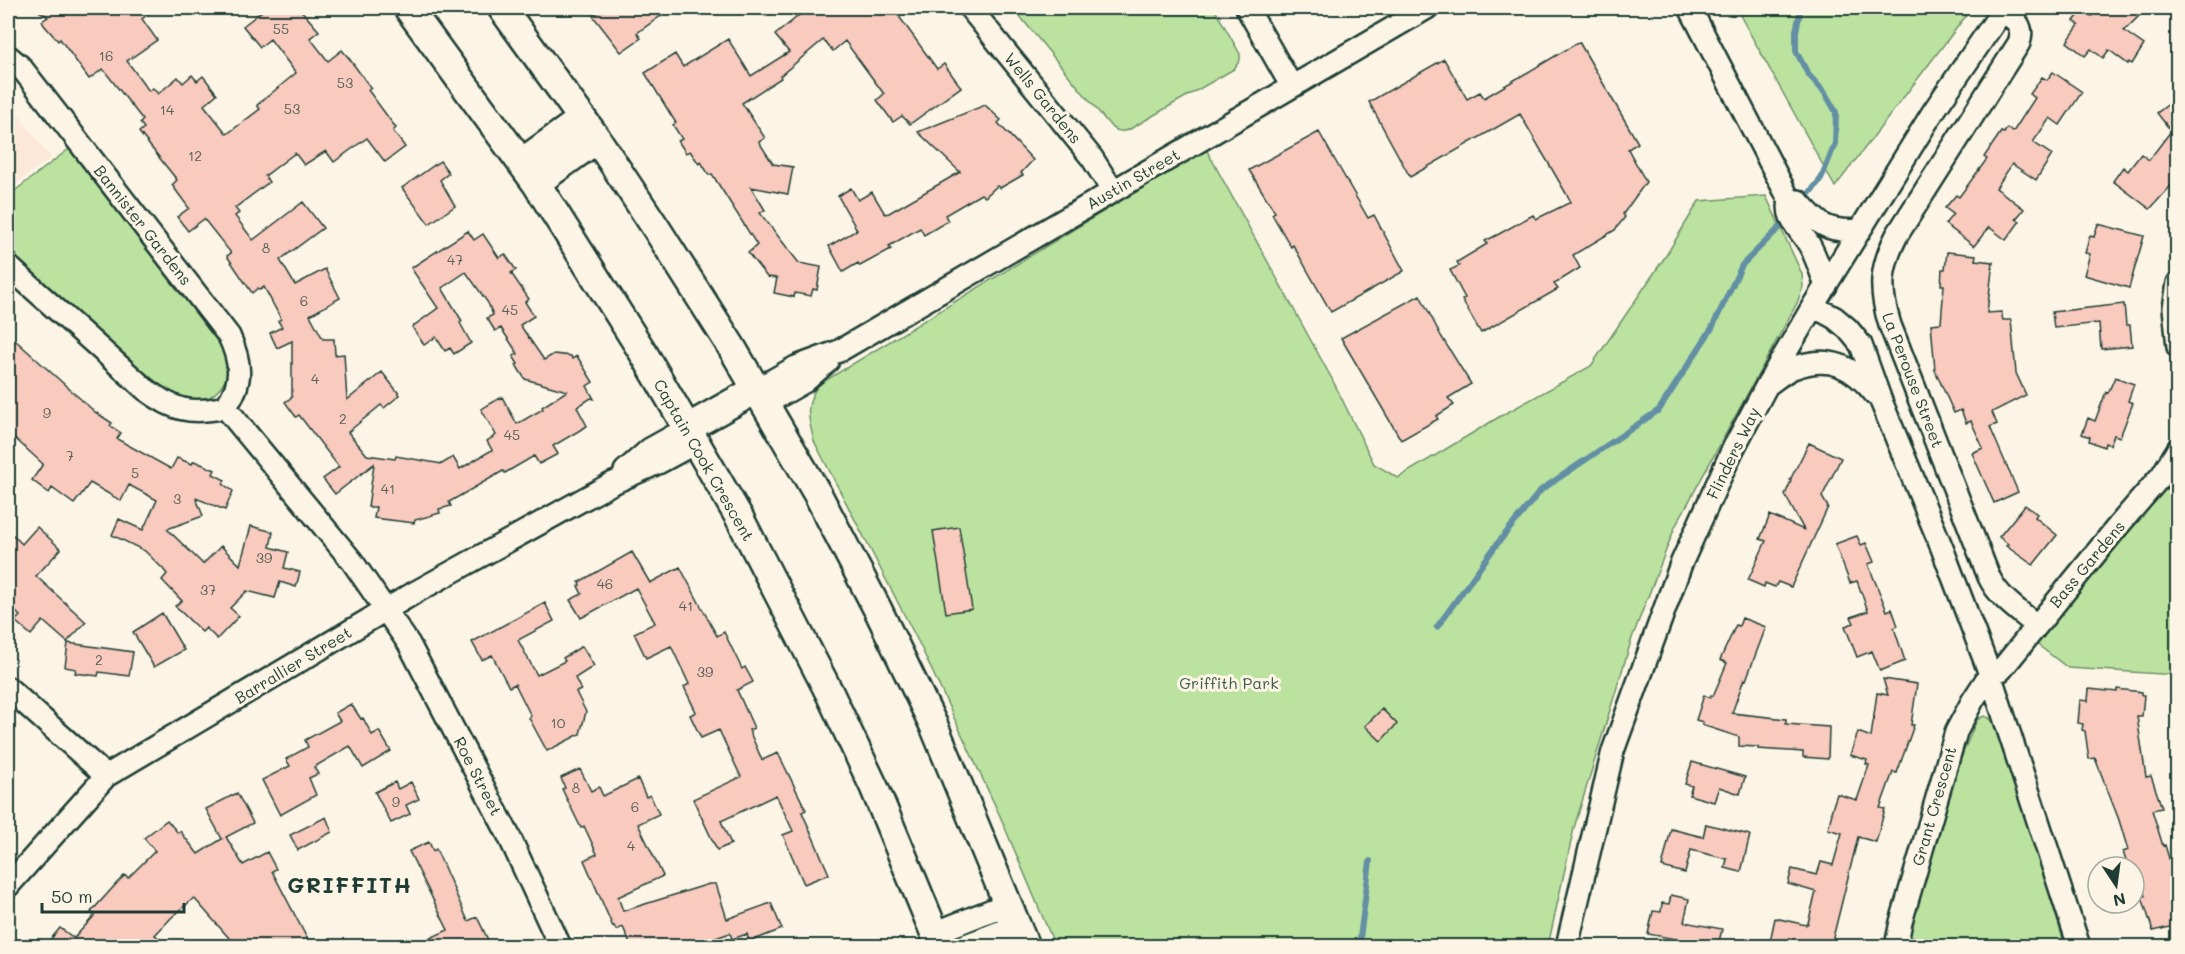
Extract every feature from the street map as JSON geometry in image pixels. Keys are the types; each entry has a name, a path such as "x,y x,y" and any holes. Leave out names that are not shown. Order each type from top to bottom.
{"main road":[{"name":"Captain Cook Crescent","path":"408,8 529,173 638,344 738,517 830,692 944,946"},
{"path":"502,8 589,129 710,311 818,495 934,726 1025,946"},
{"path":"529,173 589,129"},
{"path":"691,436 761,396"}],"street":[{"name":"Wells Gardens","path":"970,8 1092,158 1113,191"},
{"path":"1247,8 1292,87"},
{"name":"Austin Street","path":"761,396 796,367 839,351 1427,8"},
{"path":"1690,8 1786,193 1788,209 1801,219 1825,227 1847,231 1860,230"},
{"name":"Flinders Way","path":"1567,946 1613,752 1649,648 1686,554 1732,451 1813,306 1933,112 2003,9"},
{"name":"La Perouse Street","path":"2003,9 2017,21 2021,28 2022,36 2019,43 1897,235 1884,264 1882,291 1890,325 1989,577 1995,589 2004,599 2036,625"},
{"name":"Bannister Gardens","path":"8,56 20,66 229,336 238,354 239,379 234,396 225,407"},
{"path":"1801,219 1826,286"},
{"path":"8,266 145,389 162,401 177,409 203,412 225,407 352,561 385,610"},
{"path":"2178,282 2174,308 2178,347"},
{"path":"1813,306 1835,318 1861,345 1881,401 1990,674 2079,946"},
{"path":"1767,385 1793,368 1827,362 1846,367 1862,377 1881,401"},
{"name":"Barrallier Street","path":"8,886 106,776 385,610 611,484 650,449 691,436"},
{"name":"Bass Gardens","path":"1990,674 2001,670 2036,625 2170,473 2178,449"},
{"name":"Roe Street","path":"385,610 409,644 508,834 560,946"},
{"name":"Grant Crescent","path":"1896,946 1956,732 1990,674"},
{"path":"8,688 106,776"},
{"path":"944,946 948,928 997,908 1013,916"}],"shaded area":[{"path":"8,101 51,158 8,189"}],"green space":[{"path":"1013,8 1214,8 1240,54 1240,60 1234,69 1130,129 1119,131 1112,128"},
{"path":"1736,8 1972,8 1835,187"},
{"path":"69,149 220,345 227,364 225,379 216,392 200,403 164,395 8,251 8,196"},
{"name":"Griffith Park","path":"1206,149 1332,379 1374,464 1398,478 1499,417 1591,366 1667,254 1699,201 1766,196 1802,274 1803,287 1797,303 1675,527 1632,638 1574,828 1548,946 1055,946 1000,816 920,645 814,441 808,412 818,385"},
{"path":"2177,480 2177,675 2068,668 2034,642 2165,485"},
{"path":"1984,716 1993,722 2036,849 2065,946 1904,946 1936,831 1955,775 1977,720"}],"building":[{"path":"34,8 156,8 142,19 157,40 127,61 149,91 153,88 158,94 178,77 183,83 192,75 197,81 203,76 217,94 204,105 227,134 260,109 257,105 296,73 270,39 260,47 243,26 266,8 299,8 319,31 310,38 328,61 342,50 371,88 368,90 396,128 393,131 405,147 385,162 367,138 334,162 326,151 304,165 295,153 265,176 269,182 235,208 239,213 235,216 253,240 303,202 323,228 280,260 295,285 325,269 340,298 310,315 323,339 334,339 335,355 344,354 347,400 382,372 400,395 384,408 381,405 348,432 367,455 395,459 396,456 442,464 453,457 460,469 492,450 487,441 496,435 481,409 502,397 517,424 543,409 542,407 567,391 525,379 513,356 518,354 501,328 495,331 487,318 493,315 488,303 466,272 442,288 462,321 460,323 471,343 454,354 450,348 445,351 436,337 424,345 412,327 438,308 411,268 468,231 474,240 483,234 499,258 505,254 516,270 511,273 529,299 525,302 534,316 520,325 544,360 554,354 571,356 572,359 577,356 593,382 587,386 594,399 591,398 577,407 587,426 553,446 558,454 539,464 534,456 449,502 451,506 439,509 440,513 415,520 414,523 374,518 376,507 368,507 374,464 335,494 323,479 339,467 299,415 296,417 285,402 292,397 292,341 277,348 270,333 282,327 278,321 281,319 264,287 252,293 227,256 231,253 204,219 188,231 177,217 189,208 172,185 177,180 139,132 144,128 140,123 143,120 103,69 89,79 60,39 58,41 44,25 42,21 48,17"},
{"path":"605,8 672,8 637,33 641,38 621,52 593,16"},
{"path":"808,8 893,8 937,69 944,64 961,87 910,124 902,116 893,122 877,100 884,94 845,41 833,51 823,40 780,76 781,78 742,103 765,138 759,142 773,164 793,167 788,194 751,187 765,210 760,213 799,263 821,267 817,290 813,289 811,296 795,293 794,297 774,293 777,278 767,277 748,253 757,245 712,174 709,175 690,151 686,153 678,141 682,139 673,125 676,123 645,73 675,54 683,67 728,39 751,76 789,52 775,35"},
{"path":"2098,8 2147,8 2124,31 2144,45 2132,64 2129,62 2128,64 2109,50 2103,58 2091,49 2085,56 2067,42 2079,25 2074,21 2083,10 2092,16"},
{"path":"1579,42 1638,143 1628,149 1646,182 1623,214 1625,217 1615,230 1573,255 1580,268 1554,284 1558,289 1481,333 1462,300 1465,298 1450,270 1459,266 1457,262 1487,244 1485,241 1533,215 1536,219 1571,202 1520,114 1410,177 1369,102 1444,59 1467,99 1480,92 1484,98"},
{"path":"2053,72 2082,92 2060,125 2050,118 2033,142 2052,155 2036,180 2012,164 1996,188 2024,209 2016,219 2020,221 2006,240 1989,227 1974,246 1945,224 1953,214 1945,208 1956,195 1959,197 1987,159 1984,157 2001,132 2004,133 2007,128 2013,132 2035,98 2030,94 2042,77 2047,80"},
{"path":"2178,97 2178,178 2150,209 2113,181 2123,167 2128,171 2141,154 2149,160 2171,131 2157,113"},
{"path":"985,105 1001,120 998,123 1033,160 1021,173 1023,175 1000,188 997,186 985,197 981,194 945,215 948,221 924,235 920,228 889,246 891,249 860,266 858,263 843,272 829,246 857,230 838,196 851,188 858,200 872,192 885,214 960,172 918,132"},
{"path":"1319,132 1368,218 1374,215 1404,271 1331,312 1293,245 1291,247 1272,214 1275,212 1249,170"},
{"path":"440,161 449,173 440,180 455,206 429,224 402,188"},
{"path":"2098,224 2144,236 2129,288 2084,275 2090,254 2085,253 2090,236 2094,237"},
{"path":"1947,252 1976,255 1975,260 1993,262 1987,313 2001,312 2003,320 2011,320 2016,373 2026,395 1992,412 1997,424 1990,427 2018,492 1994,503 1972,453 1983,448 1971,421 1966,423 1961,410 1954,413 1935,370 1931,324 1941,323 1944,285 1941,285 1942,269 1945,269"},
{"path":"1420,295 1441,336 1471,384 1448,398 1454,405 1436,416 1438,419 1401,440 1341,338"},
{"path":"2124,304 2126,325 2130,325 2132,346 2101,349 2099,323 2054,328 2052,312"},
{"path":"15,340 95,412 112,423 110,426 121,433 117,439 171,469 177,458 192,464 194,461 215,470 213,474 225,480 223,484 233,491 225,510 196,498 203,516 167,529 203,564 221,546 240,565 251,526 273,532 270,547 288,552 284,568 300,572 296,587 280,582 275,598 247,591 230,608 239,616 217,639 206,628 202,632 175,606 182,601 162,580 167,574 163,569 145,551 112,535 119,519 143,530 157,500 129,485 121,501 90,483 74,504 52,488 49,493 32,480 43,464 8,432 8,348"},
{"path":"2115,377 2134,384 2128,401 2133,403 2120,437 2114,435 2110,445 2105,443 2104,447 2089,441 2090,437 2082,434 2088,418 2095,421 2106,392 2108,393"},
{"path":"1809,443 1841,458 1822,497 1828,507 1791,587 1778,582 1775,587 1765,583 1764,587 1748,580 1766,541 1760,539 1770,515 1804,530 1785,495"},
{"path":"2025,505 2037,514 2035,517 2057,535 2033,565 2006,546 2008,544 1999,537"},
{"path":"37,527 61,549 36,576 86,622 67,642 43,621 31,635 15,621 20,616 8,604 8,530 22,544"},
{"path":"959,527 972,609 946,613 933,531"},
{"path":"1857,536 1861,545 1866,543 1874,562 1868,564 1887,611 1892,609 1898,626 1894,628 1905,661 1880,671 1872,651 1857,657 1845,626 1854,623 1851,617 1868,611 1857,581 1850,583 1835,544"},
{"path":"632,552 650,583 680,567 717,636 724,632 742,669 745,667 753,682 737,690 754,728 749,730 762,760 778,753 806,810 802,812 829,874 804,884 783,835 793,831 776,795 721,821 731,844 717,850 693,799 741,777 719,730 701,738 690,715 696,712 684,687 689,684 671,646 646,658 634,633 655,623 636,588 581,618 570,600 582,594 578,586 579,582"},
{"path":"545,603 554,621 518,640 537,675 565,661 563,658 582,646 594,666 575,678 581,690 576,692 586,712 580,734 547,751 529,718 531,716 515,684 509,687 492,655 482,660 472,642"},
{"path":"162,613 184,650 154,667 133,632"},
{"path":"1742,618 1766,627 1732,713 1786,719 1786,724 1829,727 1828,759 1803,757 1803,752 1739,746 1739,737 1702,725 1703,722 1696,720 1704,695 1710,698 1711,695 1713,696 1727,663 1720,660 1736,625 1739,626"},
{"path":"68,643 133,652 129,676 99,672 98,676 75,673 76,669 65,667"},
{"path":"1883,679 1917,684 1911,725 1914,725 1897,773 1893,772 1880,808 1885,809 1876,842 1858,837 1831,946 1769,946 1775,918 1806,925 1808,923 1816,892 1788,884 1792,869 1817,875 1821,862 1833,865 1842,833 1828,829 1831,812 1837,794 1857,800 1869,765 1866,764 1867,760 1850,755 1858,732 1871,737 1877,693 1888,695"},
{"path":"2089,689 2117,692 2117,689 2142,692 2144,695 2142,716 2137,716 2146,777 2151,776 2162,808 2152,810 2174,875 2178,874 2178,925 2153,931 2146,909 2146,855 2124,855 2123,852 2128,850 2119,820 2095,758 2089,759 2085,731 2082,730 2083,724 2078,723 2080,700 2088,701"},
{"path":"351,704 361,719 363,718 372,735 379,731 391,751 363,768 350,746 314,767 318,774 309,778 316,795 280,815 262,780 290,766 286,759 308,747 305,740 340,721 335,713"},
{"path":"1382,709 1397,724 1381,741 1365,726"},
{"path":"1692,762 1745,777 1740,794 1719,787 1714,802 1689,795 1692,786 1685,784"},
{"path":"580,769 591,791 599,787 603,796 638,779 646,797 650,795 659,814 638,824 663,876 618,897 623,911 709,884 716,884 727,919 771,903 782,929 749,942 747,934 732,939 730,933 702,943 704,946 631,946 623,927 616,930 613,927 584,860 597,854 584,826 581,828 562,789 565,788 561,778"},
{"path":"395,782 398,789 411,782 419,799 406,805 410,814 391,823 375,792"},
{"path":"237,793 253,823 226,837 243,865 267,852 276,869 272,871 311,946 236,946 194,898 155,935 168,946 45,946 60,928 74,938 95,915 91,912 117,883 125,875 128,878 155,851 144,838 167,820 178,833 180,831 198,854 222,839 206,809"},
{"path":"326,817 332,832 298,850 290,835"},
{"path":"1706,824 1750,835 1741,872 1725,868 1727,859 1691,850 1685,873 1662,867 1671,829 1703,837"},
{"path":"429,842 433,851 436,849 468,921 477,917 491,946 413,946 448,930 409,851"},
{"path":"1671,895 1689,899 1684,922 1722,929 1718,946 1675,946 1676,939 1648,934 1653,911 1661,912 1662,903 1669,904"}],"waterway":[{"path":"1801,8 1796,31 1796,51 1808,74 1825,93 1836,112 1835,144 1821,179 1803,201"},
{"path":"1437,627 1497,544 1541,490 1659,410 1712,328 1742,265 1787,220"},
{"path":"1359,946 1370,861"}],"district":[{"name":"GRIFFITH","path":"350,885"}]}
